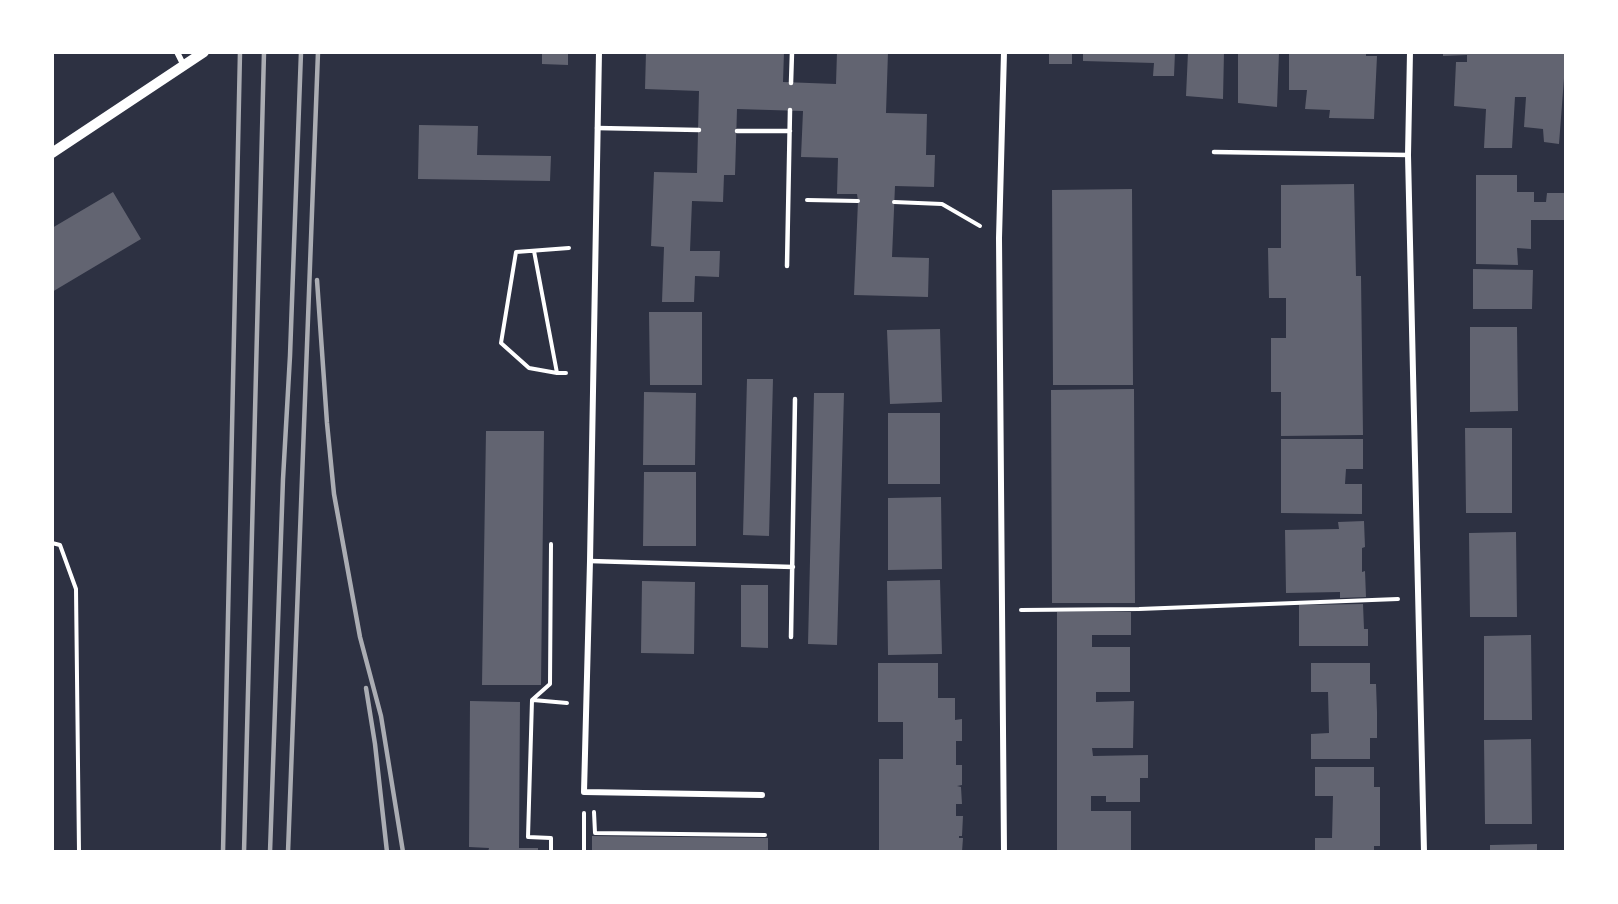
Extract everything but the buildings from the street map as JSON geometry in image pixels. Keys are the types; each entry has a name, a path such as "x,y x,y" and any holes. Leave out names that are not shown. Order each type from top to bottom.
{"street":[{"path":"177,52 184,66"},
{"path":"52,153 204,52"},
{"path":"599,52 584,792 762,795"},
{"path":"1004,52 999,238 1004,852"},
{"path":"1410,52 1408,155 1416,598 1424,852"}],"lane":[{"path":"791,83 792,52"},
{"path":"787,266 790,110"},
{"path":"597,129 699,130"},
{"path":"737,131 790,131"},
{"path":"1214,152 1408,155"},
{"path":"791,637 795,399"},
{"path":"590,561 793,567"}],"path":[{"path":"789,200 858,201"},
{"path":"894,202 942,204 999,238"},
{"path":"566,373 529,368 501,343 516,252 569,248"},
{"path":"534,251 557,373"},
{"path":"52,543 60,545 76,590 79,852"},
{"path":"551,544 550,684 532,700 528,837 551,838 551,852"},
{"path":"1003,610 1139,609 1416,598"},
{"path":"532,700 586,704"},
{"path":"584,792 584,852"},
{"path":"594,807 595,833 765,836"}],"railway":[{"path":"223,852 240,52"},
{"path":"244,852 264,52"},
{"path":"270,852 301,52"},
{"path":"288,852 318,52"},
{"path":"317,280 334,494 360,637 381,716 403,852"},
{"path":"366,688 375,744 387,852"}]}
